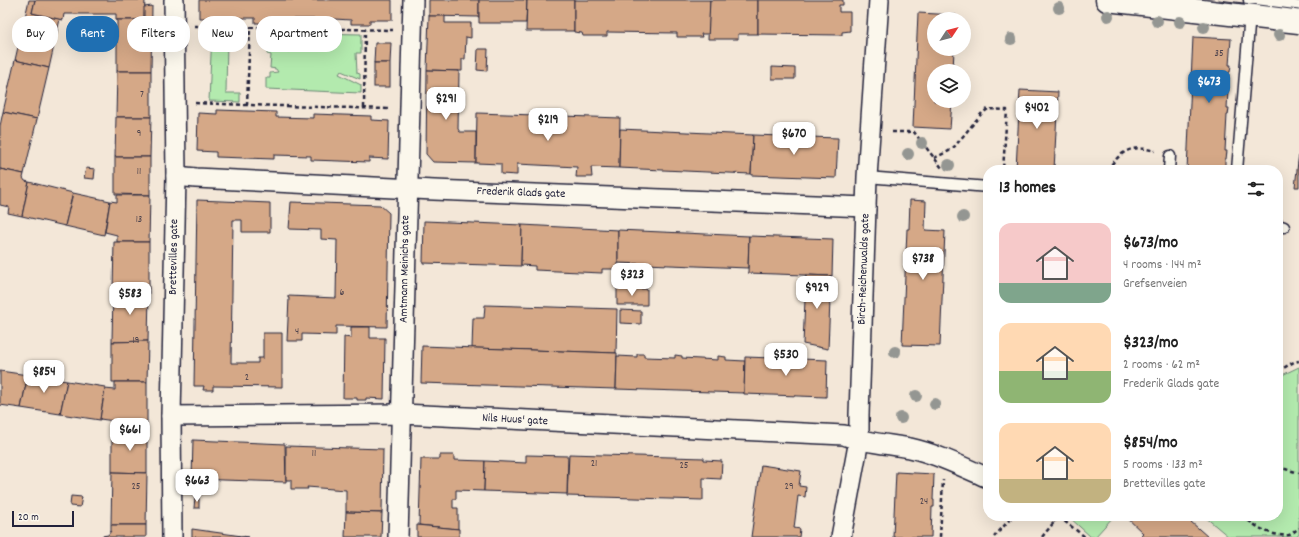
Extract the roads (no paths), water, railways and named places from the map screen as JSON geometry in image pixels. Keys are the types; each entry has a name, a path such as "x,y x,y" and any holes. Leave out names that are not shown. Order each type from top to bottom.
{"main road":[{"path":"1107,0 1299,6"},
{"path":"1252,5 1299,22"}],"street":[{"name":"Brettevilles gate","path":"172,537 171,416 176,176 174,0"},
{"name":"Amtmann Meinichs gate","path":"398,537 413,0"},
{"name":"Birch-Reichenwalds gate","path":"841,537 859,440 867,177 879,0"},
{"name":"Frederik Glads gate","path":"176,176 408,189 866,207"},
{"name":"Nils Huus' gate","path":"171,416 402,414 844,435 859,440 911,449 944,459 983,476"}],"lane":[{"path":"1237,165 1252,5"},
{"path":"1169,165 1170,156"},
{"path":"867,177 983,187"}],"tram line":[{"path":"1219,0 1299,10"},
{"path":"1291,0 1299,1"}]}
